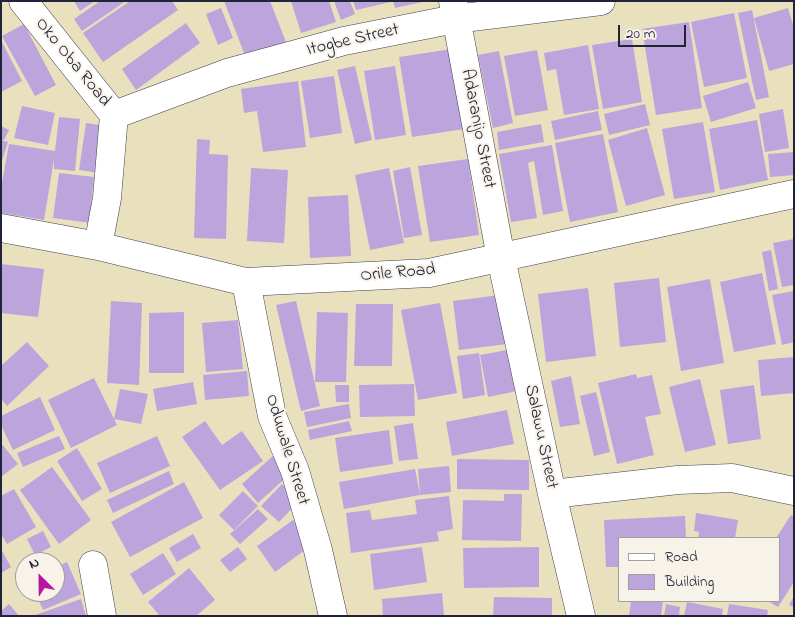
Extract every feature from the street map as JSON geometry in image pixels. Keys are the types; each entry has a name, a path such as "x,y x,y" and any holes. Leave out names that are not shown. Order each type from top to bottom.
{"street":[{"name":"Oko Oba Road","path":"23,1 114,115 107,198 98,246"},
{"name":"Itogbe Street","path":"114,115 227,73 454,10 601,1"},
{"name":"Adaranijo Street","path":"454,10 501,258"},
{"name":"Orile Road","path":"1,228 98,246 246,282 429,273 794,194"},
{"name":"Salawu Street","path":"501,258 552,494 581,616"},
{"name":"Oduwale Street","path":"246,282 272,416 295,471 318,550 333,616"},
{"path":"552,494 678,480 732,478 794,492"},
{"path":"93,565 102,616"}],"building":[{"path":"74,1 95,1 80,11"},
{"path":"100,1 126,1 82,31 74,19"},
{"path":"130,1 172,1 178,10 103,62 83,33"},
{"path":"224,1 270,1 286,42 246,58"},
{"path":"291,1 329,1 336,22 301,33"},
{"path":"334,1 350,1 355,14 341,20"},
{"path":"353,1 391,1 391,2 356,10"},
{"path":"393,1 422,1 422,2 395,8"},
{"path":"221,8 233,38 218,45 206,14"},
{"path":"788,8 794,28 794,64 769,71 754,18"},
{"path":"752,10 769,97 756,100 738,13"},
{"path":"734,13 747,78 704,87 691,22"},
{"path":"689,22 702,108 656,115 642,29"},
{"path":"186,23 200,43 136,90 122,69"},
{"path":"24,24 56,85 35,96 2,36"},
{"path":"632,39 642,102 603,109 592,45"},
{"path":"1,40 22,81 1,92"},
{"path":"588,45 599,109 564,115 556,69 547,71 544,53"},
{"path":"452,49 464,129 412,137 399,57"},
{"path":"537,50 548,110 515,116 504,56"},
{"path":"499,51 513,123 493,128 478,55"},
{"path":"355,66 372,140 355,144 337,70"},
{"path":"395,66 406,135 375,140 364,71"},
{"path":"334,76 342,133 310,138 301,81"},
{"path":"298,81 306,147 263,152 257,111 244,113 241,89"},
{"path":"748,82 756,108 711,122 703,96"},
{"path":"645,104 650,125 609,135 604,114"},
{"path":"22,106 55,113 48,145 14,138"},
{"path":"783,109 789,148 765,152 759,114"},
{"path":"598,111 602,130 555,140 551,121"},
{"path":"59,117 80,119 75,171 54,169 54,159 44,220 1,213 1,188 9,144 55,151"},
{"path":"757,120 768,180 720,190 709,129"},
{"path":"703,122 715,192 674,199 662,129"},
{"path":"86,123 106,126 99,173 79,170"},
{"path":"541,124 544,142 499,150 497,132"},
{"path":"1,126 9,130 4,140 1,139"},
{"path":"647,128 665,195 626,206 608,140"},
{"path":"603,134 618,212 570,222 555,143"},
{"path":"197,139 210,140 209,154 228,155 226,239 194,238"},
{"path":"1,140 8,142 2,161 1,161"},
{"path":"552,145 563,211 543,215 534,161 528,163 537,218 511,222 499,154"},
{"path":"794,152 794,175 770,177 768,154"},
{"path":"468,159 479,235 430,242 418,166"},
{"path":"410,167 422,235 404,238 393,171"},
{"path":"251,168 288,170 284,243 247,241"},
{"path":"389,168 404,243 370,250 355,175"},
{"path":"59,173 94,177 91,205 101,206 99,224 53,218"},
{"path":"348,195 351,256 310,258 308,197"},
{"path":"794,239 794,285 782,287 773,243"},
{"path":"771,250 778,289 769,291 762,252"},
{"path":"1,264 44,269 38,317 1,313"},
{"path":"762,273 776,344 734,352 720,282"},
{"path":"659,278 666,342 620,347 614,283"},
{"path":"710,279 724,363 681,371 667,287"},
{"path":"588,288 596,356 546,362 538,294"},
{"path":"794,291 794,342 782,345 772,295"},
{"path":"500,295 507,344 459,350 453,301"},
{"path":"111,301 142,303 139,385 107,383"},
{"path":"296,301 320,406 301,411 276,305"},
{"path":"440,303 457,393 418,400 401,310"},
{"path":"356,304 393,304 392,366 354,366"},
{"path":"184,312 184,373 149,373 149,313"},
{"path":"317,312 348,313 346,382 315,382"},
{"path":"238,320 243,369 206,372 202,323"},
{"path":"27,342 49,366 7,406 1,399 1,366"},
{"path":"513,349 522,390 488,397 480,355"},
{"path":"479,353 485,395 463,399 457,356"},
{"path":"794,357 794,393 761,396 758,360"},
{"path":"247,371 249,396 205,400 203,375"},
{"path":"636,374 637,378 652,375 661,414 645,417 654,455 617,464 598,383"},
{"path":"571,376 580,424 560,427 551,381"},
{"path":"94,378 117,425 71,448 48,400"},
{"path":"700,379 716,445 685,452 669,387"},
{"path":"193,382 197,404 157,411 153,389"},
{"path":"414,384 415,416 360,417 359,385"},
{"path":"335,385 349,385 349,402 336,402"},
{"path":"754,385 761,439 728,444 720,390"},
{"path":"120,389 148,394 141,424 114,419"},
{"path":"596,392 610,452 594,456 580,396"},
{"path":"40,397 55,430 13,450 1,425 1,416"},
{"path":"349,404 351,418 307,427 304,412"},
{"path":"507,410 514,444 452,456 446,422"},
{"path":"205,421 222,445 242,431 263,461 220,490 182,437"},
{"path":"349,421 352,431 310,440 308,430"},
{"path":"413,423 418,459 399,461 394,426"},
{"path":"389,430 393,464 340,472 335,438"},
{"path":"59,436 65,449 23,467 17,453"},
{"path":"157,436 170,466 110,493 97,463"},
{"path":"1,443 18,464 1,477"},
{"path":"77,448 102,489 82,501 57,461"},
{"path":"275,454 292,472 258,503 242,484"},
{"path":"457,459 529,460 529,490 457,489"},
{"path":"449,466 451,492 420,495 418,469"},
{"path":"52,467 91,520 59,544 20,490"},
{"path":"415,469 420,495 344,509 339,482"},
{"path":"169,471 174,484 113,513 107,500"},
{"path":"184,482 203,518 130,557 111,522"},
{"path":"282,484 299,501 279,522 261,506"},
{"path":"14,489 36,527 7,544 1,534 1,496"},
{"path":"243,491 258,506 234,530 219,515"},
{"path":"504,494 522,494 521,541 462,540 463,500 504,501"},
{"path":"449,496 453,529 437,532 439,541 351,553 346,513 370,510 372,520 417,514 415,500"},
{"path":"258,509 268,519 240,544 230,534"},
{"path":"696,513 738,520 735,537 698,537 699,532 694,531"},
{"path":"791,515 794,517 794,582 778,607 770,602 780,602 780,537 777,537"},
{"path":"685,516 686,537 618,537 618,567 606,567 604,520"},
{"path":"293,520 312,545 275,572 257,546"},
{"path":"43,531 51,547 41,552 34,552 27,539"},
{"path":"193,534 201,548 177,562 169,548"},
{"path":"238,547 247,559 230,572 220,560"},
{"path":"422,547 427,582 374,590 370,554"},
{"path":"539,547 539,587 464,588 463,548"},
{"path":"1,549 11,567 1,573"},
{"path":"163,553 176,574 143,595 130,574"},
{"path":"67,562 81,594 65,601 65,563"},
{"path":"189,568 215,600 196,616 160,616 148,602"},
{"path":"442,593 444,616 383,616 382,599"},
{"path":"794,596 794,607 789,605"},
{"path":"494,597 552,598 552,616 493,616"},
{"path":"81,599 86,616 35,616 35,615"},
{"path":"39,602 62,602 43,610"},
{"path":"631,602 663,602 661,616 629,616"},
{"path":"687,602 723,609 722,616 684,616"},
{"path":"9,604 19,616 1,616 1,611"},
{"path":"666,604 680,607 679,616 664,616"},
{"path":"729,604 768,610 767,616 727,616"}]}
